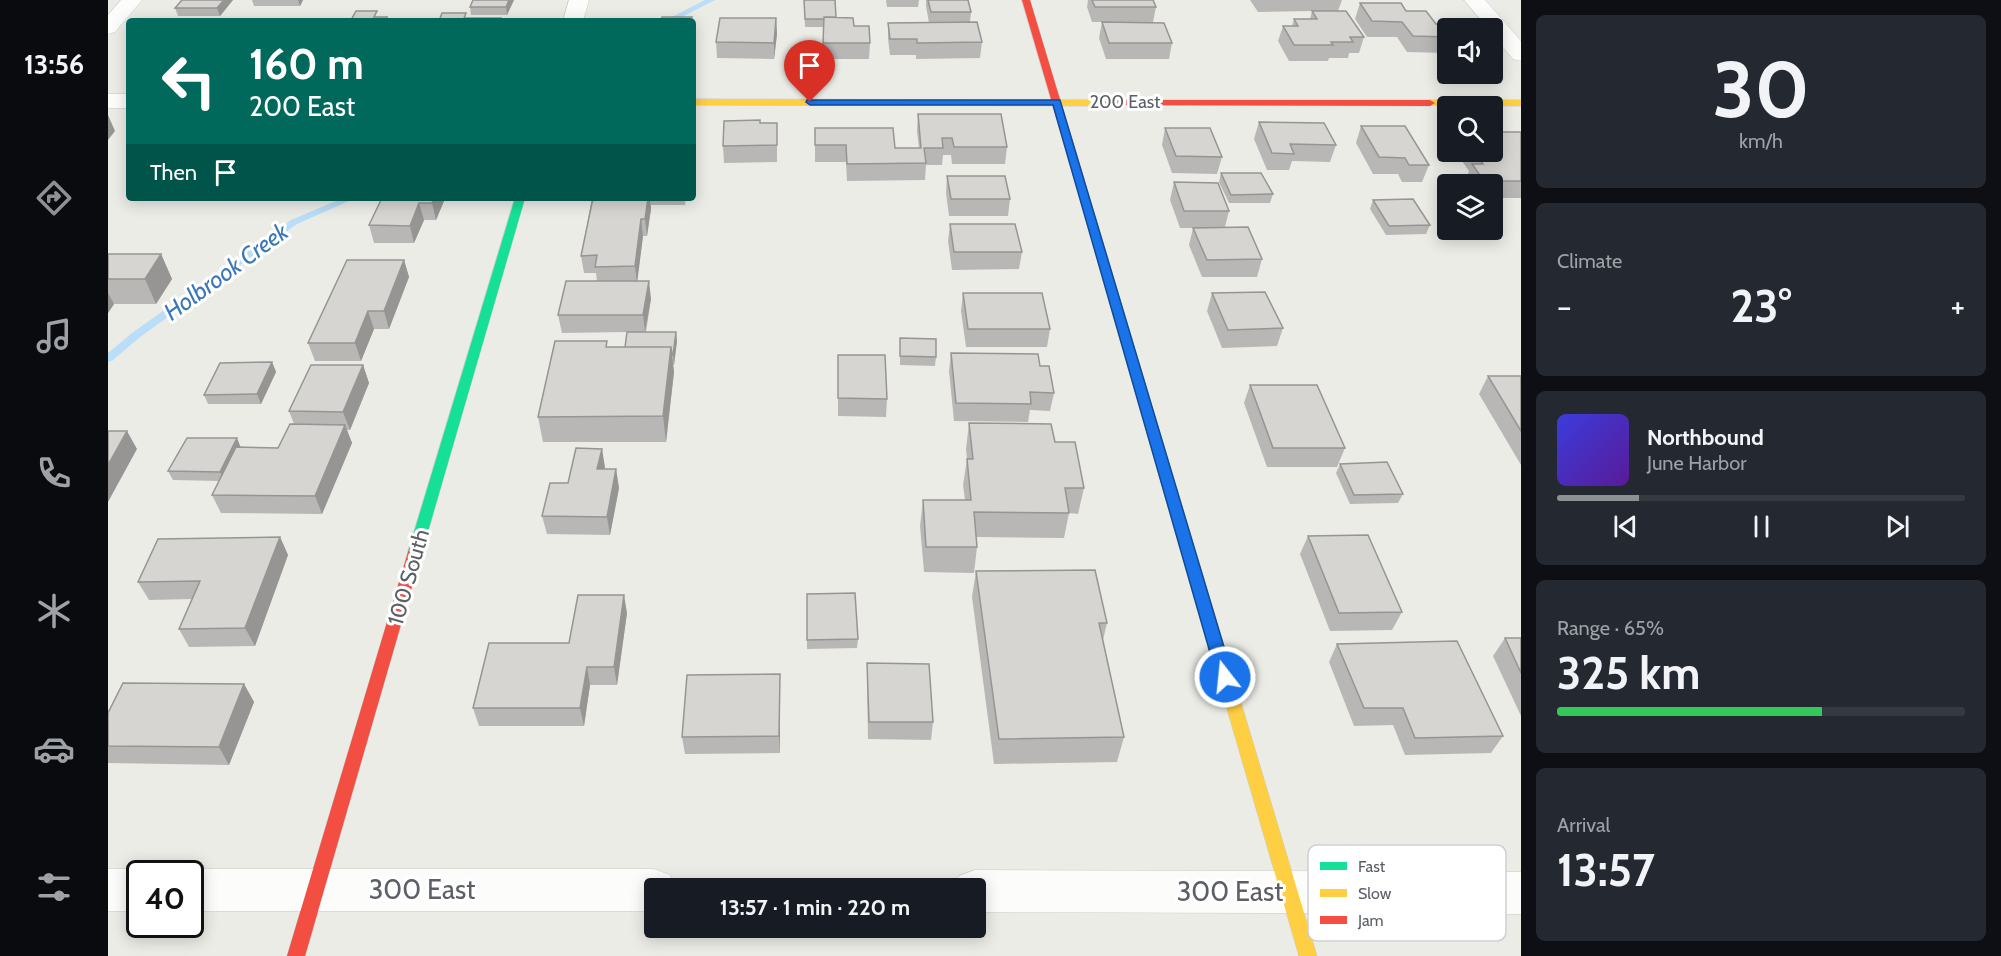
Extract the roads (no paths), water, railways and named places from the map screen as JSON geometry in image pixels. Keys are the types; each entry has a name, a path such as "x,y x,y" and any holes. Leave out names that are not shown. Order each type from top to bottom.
{"street":[{"path":"108,28 132,0"},
{"path":"574,18 579,0"},
{"path":"1026,0 1308,956"},
{"path":"1474,0 1521,54"},
{"path":"108,101 126,101"},
{"name":"200 East","path":"696,102 1521,103"},
{"name":"100 South","path":"296,956 519,201"},
{"path":"108,890 126,890"},
{"name":"300 East","path":"204,890 644,890"},
{"name":"300 East","path":"986,891 1308,892"},
{"name":"300 East","path":"1506,893 1521,893"}],"waterway":[{"name":"Holbrook Creek","path":"674,18 711,0"},
{"name":"Holbrook Creek","path":"108,359 136,335 294,222 344,201"}]}
